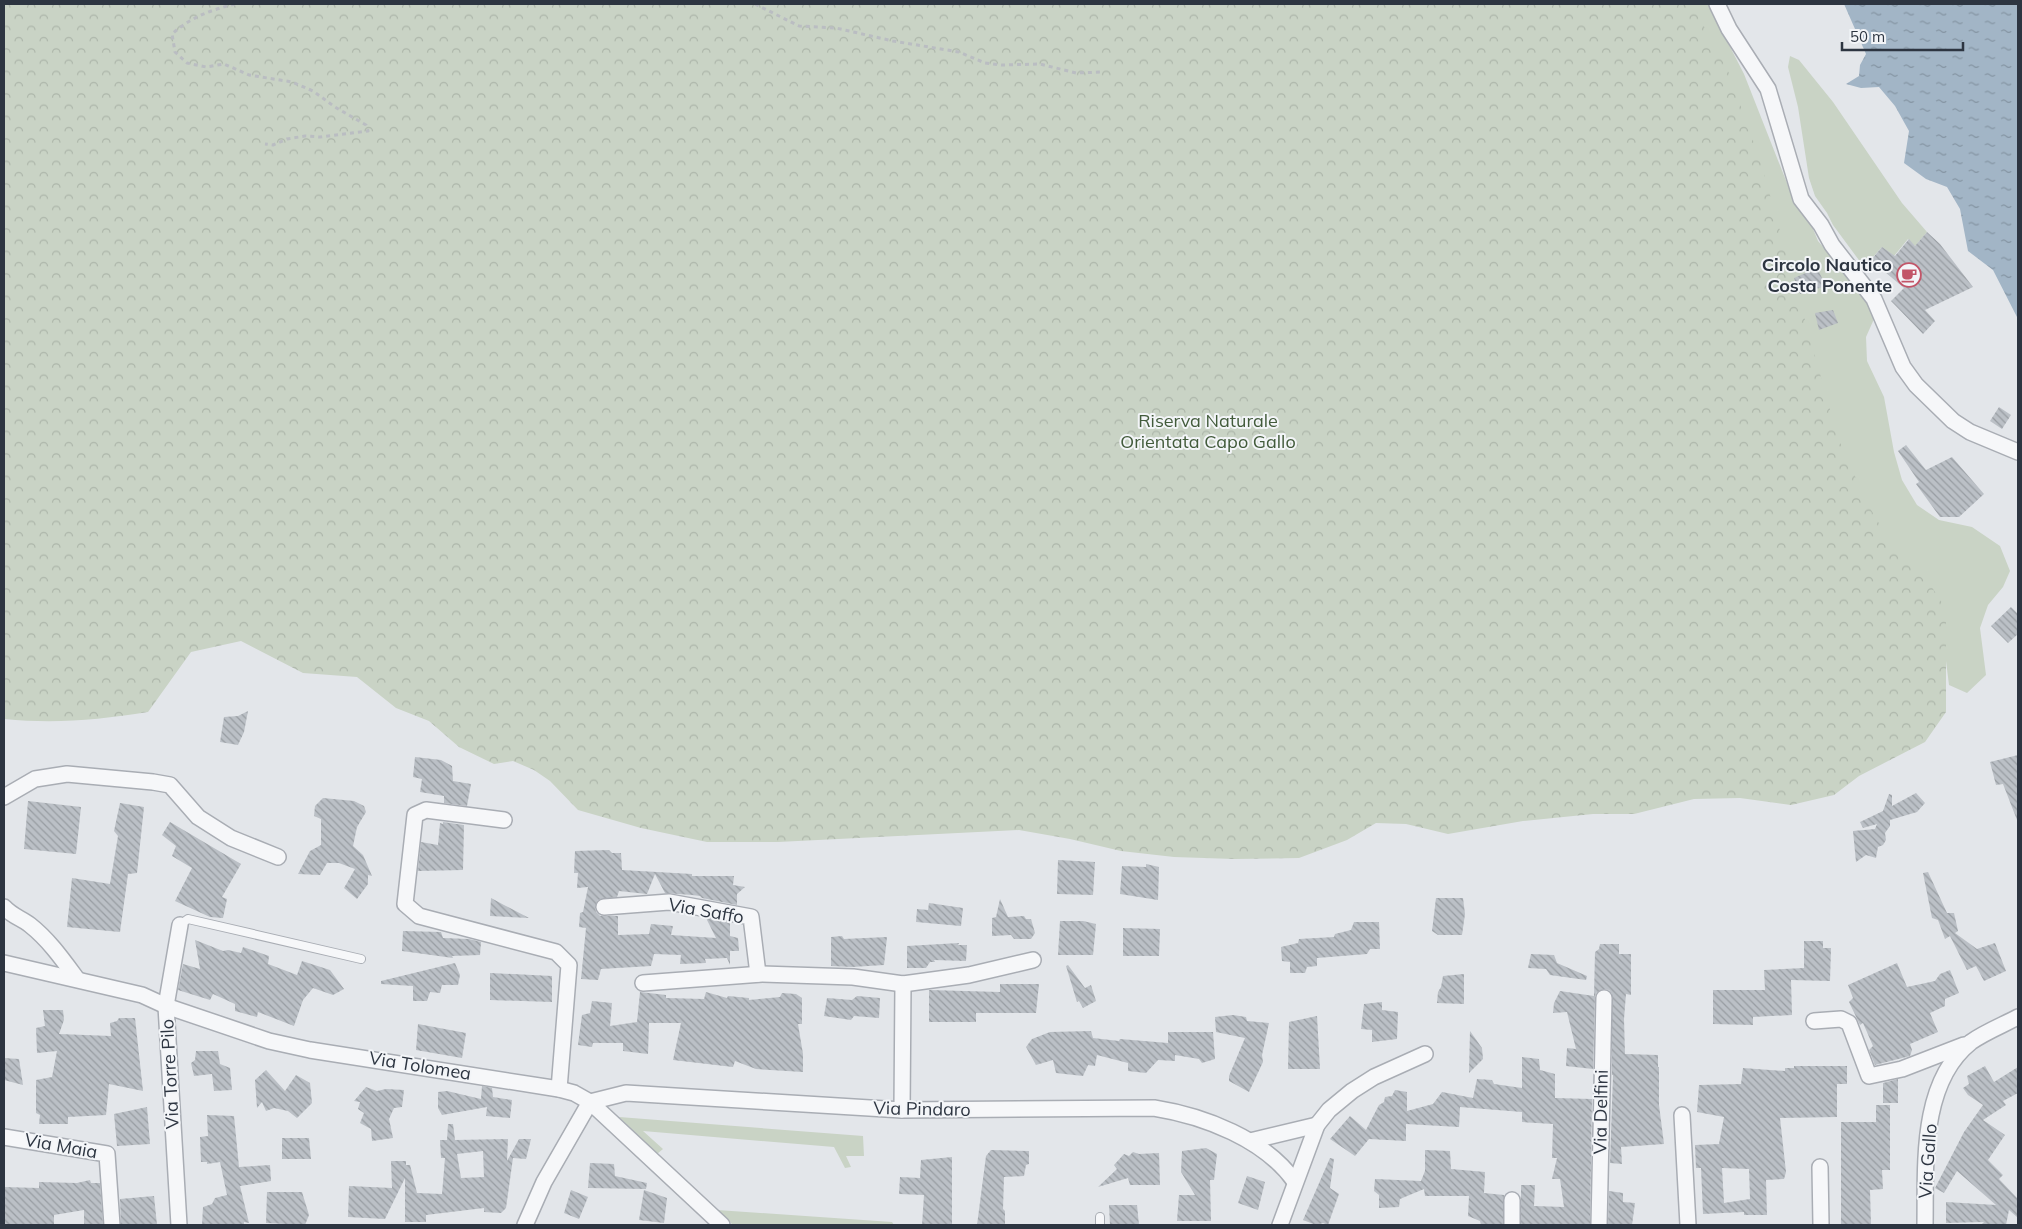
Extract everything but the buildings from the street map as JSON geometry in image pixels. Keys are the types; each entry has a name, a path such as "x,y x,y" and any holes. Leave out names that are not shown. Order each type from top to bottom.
{"street":[{"path":"1717,4 1729,29 1768,89 1801,199 1821,225 1832,245 1874,299 1903,367 1916,385 1953,421 1978,436 2018,452"},
{"path":"4,797 35,779 67,774 170,785 198,817 231,838 278,857"},
{"path":"504,820 426,810 415,815 405,904 419,916 556,952 569,965 559,1088"},
{"name":"Via Saffo","path":"604,908 669,902 751,917 758,974"},
{"path":"4,907 10,914 29,924 53,947 77,979"},
{"name":"Via Torre Pilo","path":"179,1225 166,1006 180,924"},
{"path":"642,983 758,974 853,977 903,984 969,975 1033,960"},
{"name":"Via Tolomea","path":"4,963 142,995 166,1006 269,1041 310,1050 559,1088 574,1093 590,1102 722,1225"},
{"path":"902,1110 903,984"},
{"name":"Via Delfini","path":"1599,1225 1604,998"},
{"name":"Via Gallo","path":"1925,1225 1926,1144 1936,1096 1952,1062 1970,1043 2018,1017"},
{"path":"1814,1021 1841,1019 1849,1023 1869,1076 1919,1064 1970,1043"},
{"path":"1280,1225 1317,1125 1329,1110 1352,1091 1374,1077 1425,1054"},
{"name":"Via Pindaro","path":"590,1102 626,1093 902,1110 1154,1108 1179,1112 1250,1141 1287,1170 1295,1182"},
{"path":"525,1225 544,1182 590,1102"},
{"path":"1682,1115 1688,1225"},
{"path":"1250,1141 1317,1125"},
{"name":"Via Maia","path":"4,1137 107,1154 112,1225"},
{"path":"1820,1167 1821,1225"},
{"path":"1512,1200 1512,1225"}],"lane":[{"path":"180,924 188,919 361,959"},
{"path":"1100,1217 1100,1225"}],"path":[{"path":"234,4 207,12 182,25 172,34 175,52 187,63 206,67 224,64 249,75 292,82 313,91 335,107 366,125 368,131 320,137 305,136 272,146 265,144"},
{"path":"755,4 799,26 836,28 893,41 958,52 985,63 1040,64 1076,73 1103,72"}],"green space":[{"name":"Riserva Naturale Orientata Capo Gallo","path":"4,4 1692,4 1729,73 1761,163 1838,438 1867,503 1890,542 1922,572 1946,609 1946,712 1925,742 1859,776 1834,795 1791,805 1740,798 1694,799 1634,814 1593,814 1523,821 1448,834 1406,824 1376,823 1347,840 1299,858 1234,859 1174,857 1121,851 1019,830 778,842 707,842 641,828 578,810 550,781 534,770 513,761 494,764 459,747 429,721 396,708 357,677 303,673 241,641 191,652 148,712 76,720 4,719"},
{"path":"1662,4 1708,4 1744,74 1796,206 1811,224 1818,241 1850,278 1867,303 1874,319 1866,337 1867,361 1884,397 1894,452 1902,480 1917,505 1939,520 1972,527 2000,546 2010,571 2003,587 1988,605 1980,628 1986,675 1967,693 1949,685 1940,613 1613,173"},
{"path":"1790,56 1799,60 1833,102 1902,203 1927,232 1915,246 1908,239 1894,256 1882,247 1864,267 1833,225 1815,196 1809,178 1798,107 1788,67"},
{"path":"619,1117 863,1136 864,1156 846,1156 851,1167 845,1168 834,1147 643,1131 663,1149 657,1154"},
{"path":"717,1210 892,1222 894,1225 733,1225"}],"water":[{"path":"1844,4 2018,4 2018,319 1993,270 1968,251 1960,209 1947,187 1926,179 1904,163 1909,131 1895,106 1879,87 1861,88 1846,84 1859,76 1860,65 1866,54"}],"place":[{"name":"Circolo Nautico Costa Ponente","path":"1909,275"}]}
